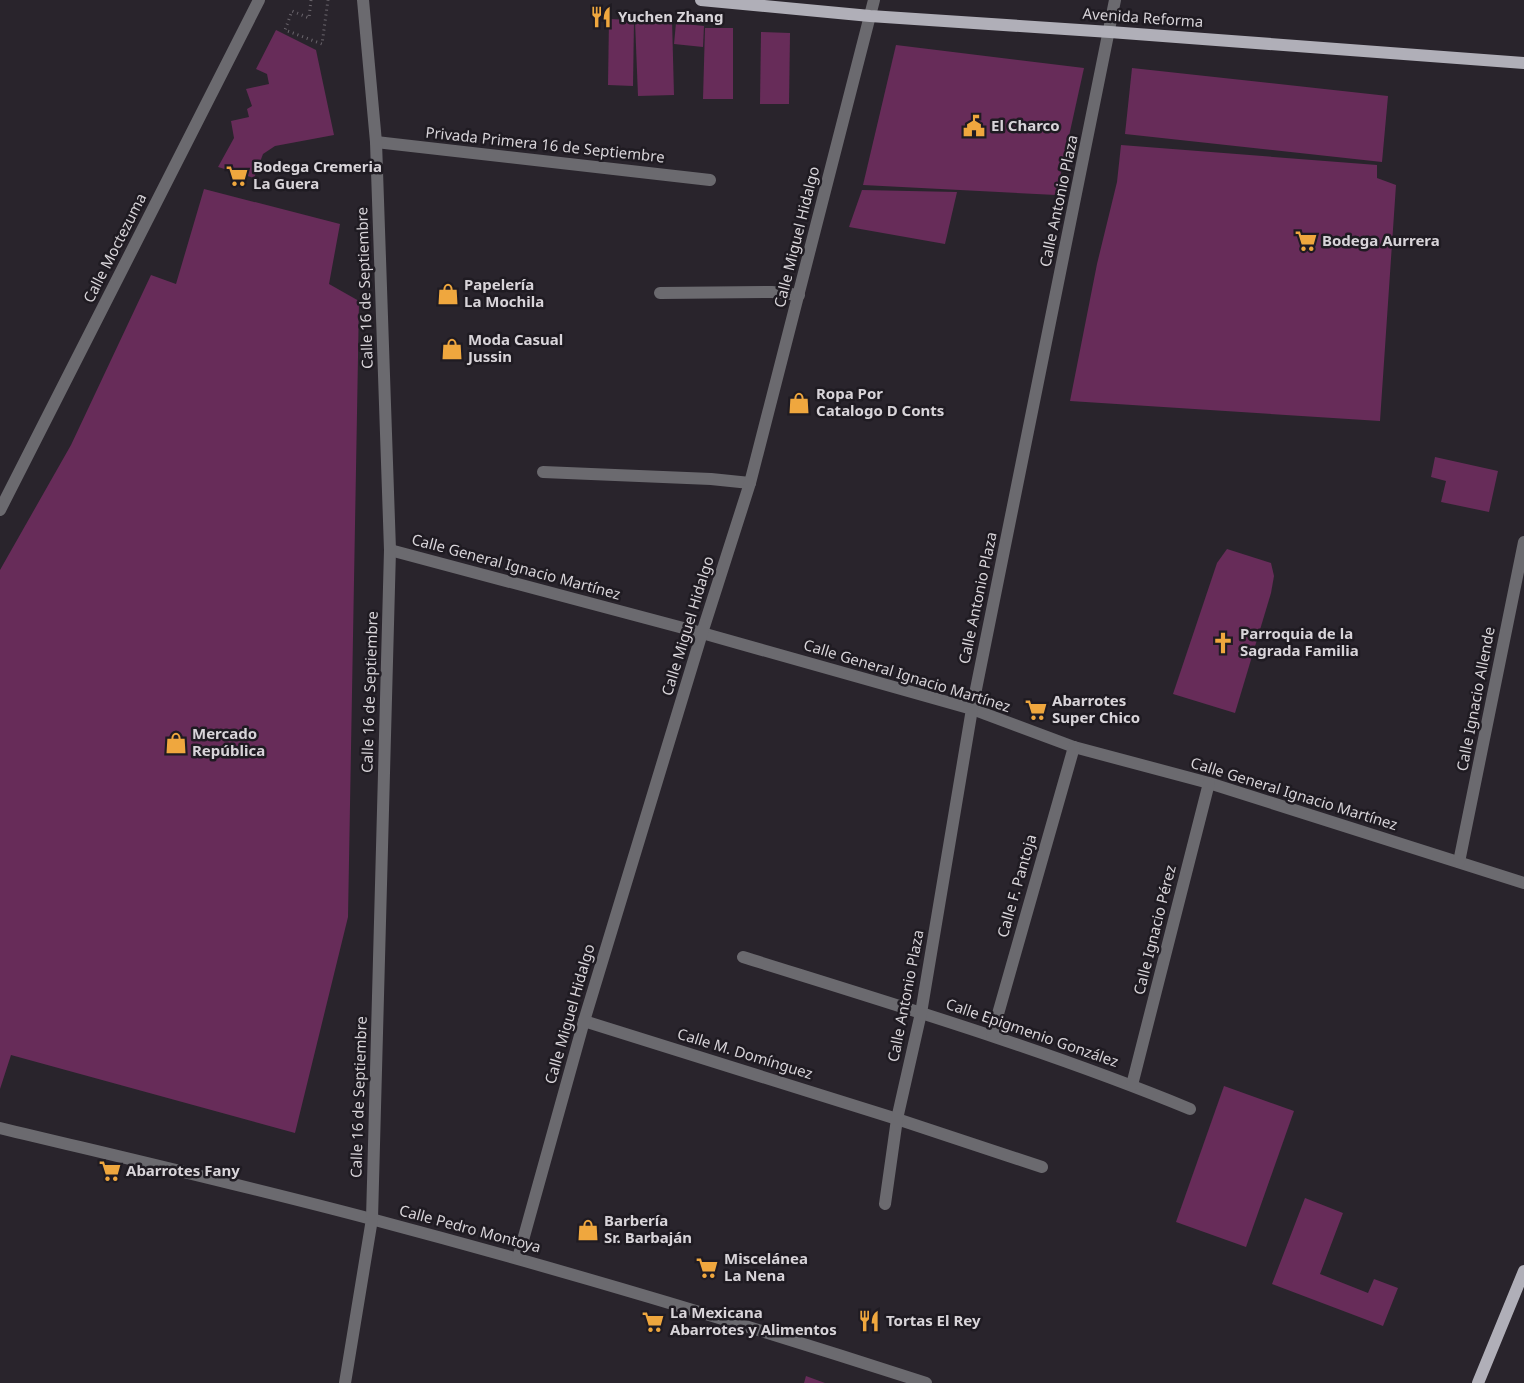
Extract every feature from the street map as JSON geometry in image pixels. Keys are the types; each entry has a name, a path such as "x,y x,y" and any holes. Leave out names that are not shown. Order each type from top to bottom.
{"main road":[{"name":"Avenida Reforma","path":"701,0 870,16 1524,63"},
{"path":"1478,1383 1524,1270"}],"street":[{"name":"Calle Moctezuma","path":"0,510 6,486 259,0"},
{"name":"Calle 16 de Septiembre","path":"345,1383 372,1219 390,550 376,142 363,0"},
{"name":"Calle Miguel Hidalgo","path":"518,1258 584,1021 702,633 750,483 800,295 874,0"},
{"name":"Calle Antonio Plaza","path":"885,1204 897,1119 921,1013 972,709 1115,0"},
{"name":"Privada Primera 16 de Septiembre","path":"376,142 710,180"},
{"path":"660,293 772,292 800,295"},
{"path":"543,472 711,479 750,483"},
{"name":"Calle Ignacio Allende","path":"1459,862 1524,542"},
{"name":"Calle General Ignacio Martínez","path":"390,550 702,633 972,709 1074,747 1208,783 1524,883"},
{"name":"Calle F. Pantoja","path":"992,1035 1074,747"},
{"name":"Calle Ignacio Pérez","path":"1132,1085 1208,783"},
{"name":"Calle Epigmenio González","path":"743,957 992,1035 1132,1085 1190,1109"},
{"name":"Calle M. Domínguez","path":"584,1021 897,1119 1042,1167"},
{"name":"Calle Pedro Montoya","path":"0,1128 372,1219 518,1258 926,1383"}],"path":[{"path":"311,0 309,18 292,11 285,30 322,44 328,0"}],"building":[{"path":"609,19 634,20 633,86 608,85"},
{"path":"672,20 674,95 638,96 635,21"},
{"path":"676,23 704,26 703,47 674,44"},
{"path":"705,28 733,28 733,99 703,99"},
{"path":"276,30 316,50 334,135 275,146 263,154 254,178 218,167 234,138 231,121 249,117 247,109 252,106 246,89 269,84 267,74 256,69"},
{"path":"761,32 790,33 789,104 760,104"},
{"name":"El Charco","path":"896,45 1084,68 1056,195 863,185"},
{"path":"1132,68 1388,96 1382,162 1125,134"},
{"path":"1121,145 1377,165 1377,178 1396,185 1380,421 1070,401 1097,264 1117,182"},
{"name":"Mercado República","path":"204,189 340,224 329,284 359,301 348,917 295,1133 11,1055 0,1089 0,570 71,445 151,275 176,284"},
{"path":"862,190 957,192 945,244 849,227"},
{"path":"1435,457 1498,471 1489,512 1441,502 1446,481 1431,477"},
{"name":"Parroquia de la Sagrada Familia","path":"1227,549 1271,563 1274,576 1271,593 1235,713 1173,694 1217,563"},
{"path":"1224,1086 1294,1111 1246,1247 1176,1222"},
{"path":"1305,1198 1343,1213 1320,1274 1368,1293 1374,1279 1398,1288 1383,1326 1272,1284"},
{"path":"806,1376 825,1383 804,1383"}],"place":[{"name":"Yuchen Zhang","path":"601,17"},
{"name":"El Charco","path":"974,126"},
{"name":"Bodega Cremeria La Guera","path":"237,176"},
{"name":"Bodega Aurrera","path":"1306,241"},
{"name":"Papelería La Mochila","path":"448,294"},
{"name":"Moda Casual Jussin","path":"452,349"},
{"name":"Ropa Por Catalogo D Conts","path":"799,403"},
{"name":"Parroquia de la Sagrada Familia","path":"1223,643"},
{"name":"Abarrotes Super Chico","path":"1036,710"},
{"name":"Mercado República","path":"176,743"},
{"name":"Abarrotes Fany","path":"110,1171"},
{"name":"Barbería Sr. Barbaján","path":"588,1230"},
{"name":"Miscelánea La Nena","path":"707,1268"},
{"name":"Tortas El Rey","path":"869,1321"},
{"name":"La Mexicana Abarrotes y Alimentos","path":"653,1322"}]}
